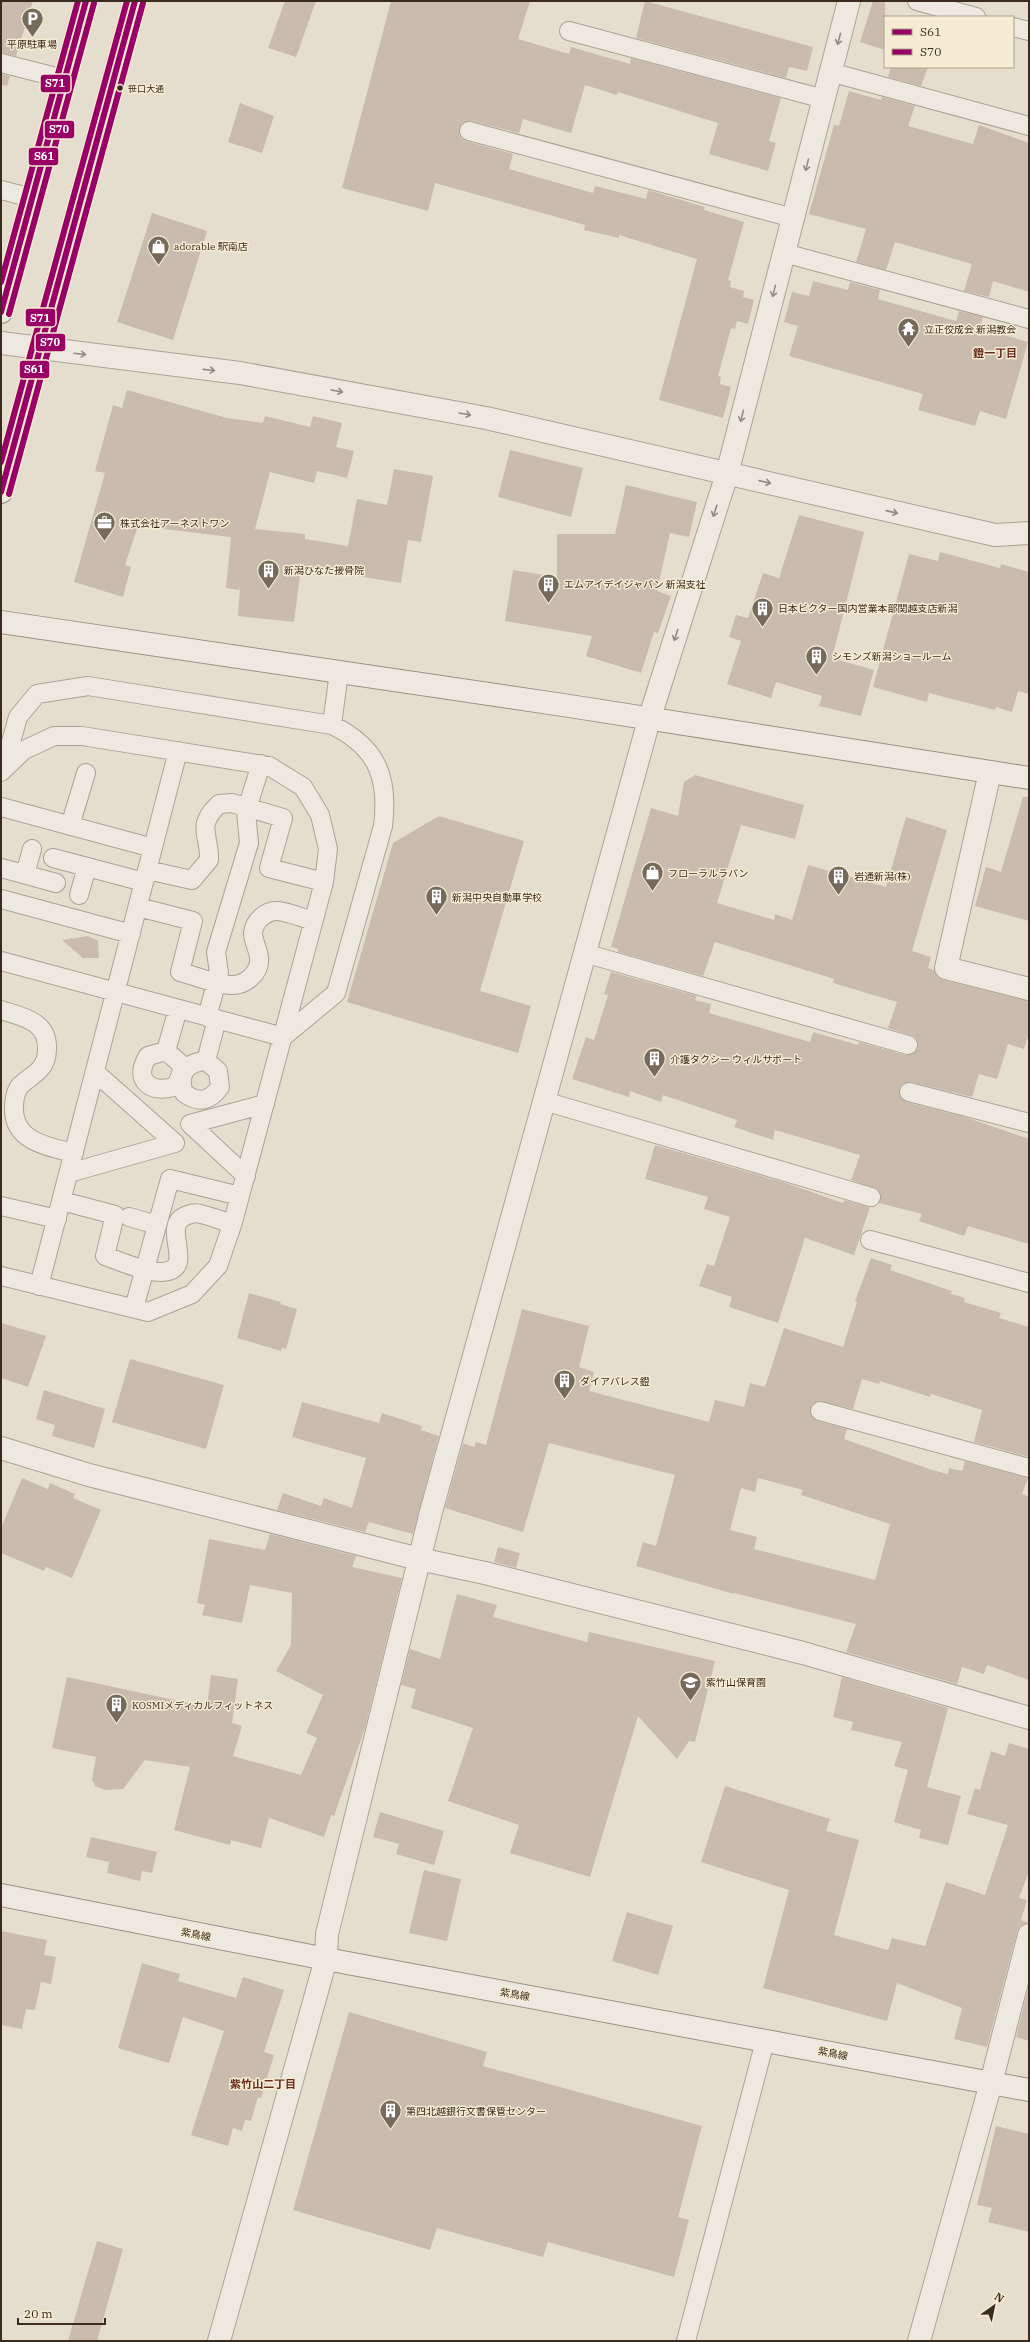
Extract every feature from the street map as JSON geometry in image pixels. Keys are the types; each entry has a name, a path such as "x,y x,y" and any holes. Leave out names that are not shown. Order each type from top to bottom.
{"street":[{"path":"1,312 86,1"},
{"path":"1,492 135,1"},
{"path":"220,2341 326,1960 327,1934 419,1559 649,720 727,474 849,1"},
{"path":"1,343 240,373 486,418 995,536 1029,533"},
{"path":"1,622 339,672 1029,778"},
{"path":"990,772 946,968 1029,989"},
{"path":"1,1448 88,1475 419,1559 485,1573 803,1653 1029,1718"},
{"name":"紫鳥線","path":"1,1896 326,1960 1029,2090"},
{"path":"919,2341 991,2083 1029,1935"}],"lane":[{"path":"917,1 972,16"},
{"path":"1014,27 1029,31"},
{"path":"569,31 824,99"},
{"path":"1,63 64,79"},
{"path":"830,72 1029,126"},
{"path":"469,131 793,218"},
{"path":"1,190 32,198"},
{"path":"784,253 1029,319"},
{"path":"332,725 339,672"},
{"path":"2,770 18,717 37,694 88,686 332,725 352,735 371,755 378,767 386,803 383,826 336,993 283,1037"},
{"path":"1,1276 148,1312 192,1294 218,1266 246,1176 324,882 328,849 320,815 303,788 269,766 261,764 82,736 54,736 24,750 2,770"},
{"path":"39,1286 178,751"},
{"path":"206,1061 216,982 219,973 216,952 249,843 246,812 261,764"},
{"path":"70,826 86,773"},
{"path":"54,858 86,867 146,876 192,880 209,860 210,849 204,828 206,818 219,804 232,803 284,818 270,868 324,882"},
{"path":"1,807 153,848"},
{"path":"25,874 32,849"},
{"path":"79,895 86,867"},
{"path":"1,868 56,882"},
{"path":"1,899 131,934"},
{"path":"138,907 193,921 180,972 230,985 243,984 254,975 259,964 259,956 253,933 257,920 267,913 278,911 313,921"},
{"path":"584,953 908,1045"},
{"path":"1,961 283,1037"},
{"path":"166,1051 178,1009"},
{"path":"1,1010 32,1020 43,1030 47,1043 47,1058 41,1069 19,1087 15,1098 15,1117 20,1131 32,1140 50,1148 74,1153"},
{"path":"166,1051 148,1056 142,1070 143,1078 155,1089 167,1090 176,1086 181,1074 188,1066 197,1061 206,1061 218,1071 220,1087 208,1100 199,1100 184,1093 181,1085 181,1074 182,1065 166,1051"},
{"path":"69,1173 175,1143 95,1072"},
{"path":"909,1092 1029,1123"},
{"path":"544,1101 871,1197"},
{"path":"246,1176 190,1124 265,1104"},
{"path":"134,1308 170,1179 240,1196"},
{"path":"62,1201 116,1215 106,1256 145,1269 162,1272 174,1267 180,1254 175,1232 176,1224 182,1217 199,1213 232,1224"},
{"path":"1,1206 57,1219"},
{"path":"130,1217 157,1225"},
{"path":"870,1240 1029,1283"},
{"path":"820,1411 1029,1468"},
{"path":"686,2341 766,2041"}],"building":[{"path":"1,1 33,1 16,56 1,53"},
{"path":"285,1 316,1 296,57 268,48"},
{"path":"391,1 530,1 518,39 569,54 571,47 630,64 631,58 781,98 769,141 776,143 768,171 709,154 718,123 618,92 617,95 585,85 571,133 523,119 519,133 471,121 462,123 459,129 461,138 466,141 513,154 509,169 593,193 595,186 646,199 648,190 705,207 704,210 744,222 728,280 731,281 730,287 744,291 743,297 754,300 748,324 737,321 735,329 731,328 718,376 721,377 720,384 731,387 723,418 659,400 697,259 619,235 619,238 584,230 585,225 435,183 428,211 342,188"},
{"path":"645,1 813,47 807,71 789,67 786,78 636,38"},
{"path":"873,1 885,1 884,50 860,42"},
{"path":"891,68 928,68 921,86 888,77"},
{"path":"1,74 10,76 7,86 1,85"},
{"path":"849,91 881,100 882,97 915,106 908,126 973,144 979,125 1029,143 1029,292 993,281 989,297 964,291 972,264 895,242 886,270 856,262 866,229 809,214 834,125 839,126"},
{"path":"240,103 274,116 262,153 228,142"},
{"path":"152,213 207,231 173,340 117,322"},
{"name":"立正佼成会 新潟教会","path":"813,281 848,290 850,282 880,290 878,299 956,321 959,311 983,317 980,328 1028,342 1006,419 980,411 975,426 918,410 923,394 789,356 798,326 784,322 792,292 809,296"},
{"path":"127,390 227,418 263,423 265,416 310,427 313,416 342,423 336,447 354,451 347,478 317,471 314,483 270,472 255,529 305,534 305,539 348,546 357,499 387,505 394,469 433,476 421,542 408,540 401,583 301,567 294,622 238,616 240,586 239,590 226,588 231,537 138,526 125,565 131,567 123,597 74,582 105,473 95,471 113,405 122,408"},
{"path":"510,450 583,468 571,517 498,497"},
{"path":"626,485 697,502 689,537 670,533 657,591 671,596 658,633 654,632 641,673 586,656 592,636 505,621 513,570 557,577 557,534 615,534"},
{"path":"799,515 864,532 832,658 874,670 861,716 819,706 822,696 776,682 771,698 727,684 741,641 729,637 736,615 748,618 763,573 779,578"},
{"path":"940,552 1000,568 1001,564 1029,572 1029,694 1018,691 1012,712 996,707 995,710 929,693 927,702 873,687 909,554 938,561"},
{"path":"695,775 804,805 795,839 741,825 717,903 774,920 775,914 792,920 808,865 886,887 906,817 947,830 912,951 931,957 928,968 934,970 937,977 943,980 1029,1001 1029,1033 1024,1049 1008,1044 997,1079 979,1074 972,1097 911,1082 902,1084 899,1094 906,1102 965,1117 1029,1139 1029,1244 968,1226 964,1236 919,1221 922,1214 879,1203 881,1195 878,1190 851,1180 860,1155 775,1130 773,1140 734,1127 737,1120 663,1095 661,1102 630,1091 629,1097 572,1079 586,1037 594,1040 608,995 604,994 611,972 697,996 695,1000 711,1004 709,1013 810,1042 813,1032 858,1045 859,1042 905,1055 911,1055 918,1048 915,1037 888,1028 897,1002 833,983 834,979 715,942 703,976 618,952 618,949 611,947 651,808 678,816 684,782"},
{"path":"1023,797 1029,797 1029,921 975,906 986,867 1001,872"},
{"name":"新潟中央自動車学校","path":"439,816 524,841 480,991 531,1006 518,1053 347,1002 393,843"},
{"path":"88,936 98,941 99,958 83,958 62,940"},
{"path":"655,1145 789,1184 843,1203 844,1200 870,1207 854,1255 805,1238 778,1323 729,1307 732,1297 699,1286 707,1264 714,1266 730,1217 704,1209 708,1197 645,1179"},
{"path":"871,1258 892,1265 890,1270 952,1291 951,1294 965,1298 964,1302 1001,1313 999,1318 1029,1327 1029,1457 974,1442 982,1410 931,1394 930,1397 880,1381 879,1384 862,1379 853,1409 818,1401 812,1404 810,1413 817,1421 847,1429 844,1439 932,1470 948,1474 949,1468 962,1471 965,1461 1028,1478 1022,1494 1029,1497 1029,1680 987,1665 984,1674 962,1667 957,1684 846,1652 856,1624 734,1594 636,1566 643,1542 656,1546 675,1475 549,1443 523,1532 445,1508 463,1443 474,1447 476,1442 486,1445 522,1309 589,1326 579,1367 594,1372 589,1391 709,1422 715,1400 744,1407 750,1383 765,1387 784,1328 843,1347 857,1302 855,1301","holes":["758,1478 803,1490 801,1495 890,1524 875,1580 754,1549 757,1537 730,1530 741,1488 755,1492"]},
{"path":"249,1293 281,1302 280,1304 297,1309 286,1349 282,1348 281,1351 237,1338"},
{"path":"1,1323 46,1336 28,1387 1,1378"},
{"path":"130,1359 224,1385 206,1449 112,1422"},
{"path":"44,1390 105,1409 94,1448 52,1436 55,1425 36,1419"},
{"path":"302,1402 379,1423 382,1413 422,1426 421,1430 439,1436 413,1534 369,1522 365,1532 277,1510 283,1493 321,1506 324,1498 352,1508 366,1458 292,1437"},
{"path":"22,1478 48,1489 50,1483 75,1494 73,1498 101,1510 72,1578 46,1567 44,1571 1,1553 1,1528"},
{"path":"270,1534 356,1556 352,1567 402,1578 365,1728 334,1816 331,1815 324,1837 269,1818 261,1848 231,1840 230,1845 174,1830 190,1767 145,1760 123,1789 105,1790 95,1786 92,1779 96,1757 52,1748 67,1677 207,1707 211,1675 238,1679 232,1723 242,1726 233,1756 301,1775 317,1738 306,1733 323,1695 276,1671 291,1645 292,1593 250,1585 242,1623 202,1615 205,1605 197,1603 209,1539 265,1550"},
{"path":"498,1547 520,1553 516,1568 494,1562"},
{"path":"457,1594 497,1605 493,1617 587,1642 589,1632 715,1661 695,1742 689,1741 677,1759 638,1716 590,1877 510,1853 519,1825 448,1801 473,1728 411,1708 416,1689 401,1685 410,1649 440,1659"},
{"path":"842,1677 948,1708 927,1787 961,1796 948,1845 919,1838 921,1830 894,1822 908,1770 894,1766 902,1742 851,1730 853,1722 833,1717"},
{"path":"1009,1743 1029,1749 1029,1871 1019,1898 1027,1900 1021,1920 1029,1923 1020,1926 1017,1932 987,2047 954,2039 962,2008 897,1983 887,2021 763,1988 789,1890 701,1862 725,1786 830,1819 826,1831 859,1840 834,1935 888,1950 892,1938 925,1946 946,1882 985,1895 1008,1825 967,1814 975,1788 980,1790 991,1751 1005,1756"},
{"path":"380,1812 444,1831 434,1865 396,1854 399,1844 373,1837"},
{"path":"91,1837 157,1852 152,1873 142,1871 140,1881 107,1873 109,1862 86,1857"},
{"path":"424,1870 461,1879 447,1941 409,1933"},
{"path":"627,1912 673,1926 658,1975 612,1961"},
{"path":"1,1931 47,1940 44,1955 56,1957 51,1984 41,1982 35,2010 26,2009 22,2029 1,2025"},
{"path":"142,1963 180,1974 178,1981 236,1998 243,1977 284,1990 264,2052 274,2055 261,2098 258,2097 251,2121 245,2120 242,2131 233,2128 228,2146 191,2135 224,2031 183,2017 169,2063 118,2048"},
{"path":"1029,1985 1029,2041 1016,2037"},
{"path":"349,2012 487,2052 483,2066 702,2126 678,2217 689,2220 674,2277 548,2242 543,2257 437,2228 430,2250 293,2210"},
{"path":"996,2126 1029,2134 1029,2232 988,2222 992,2208 977,2205"},
{"path":"97,2241 123,2249 97,2341 68,2341"}],"transit line":[{"name":"S71","path":"1,282 78,1"},
{"name":"S61","path":"1,312 86,1"},
{"name":"S71","path":"1,462 127,1"},
{"name":"S61","path":"1,492 135,1"},
{"name":"S70","path":"9,314 94,3"},
{"name":"S70","path":"9,494 143,3"}],"place":[{"name":"平原駐車場","path":"32,38"},
{"name":"笹口大通","path":"120,88"},
{"name":"adorable 駅南店","path":"158,266"},
{"name":"立正佼成会 新潟教会","path":"909,348"},
{"name":"株式会社アーネストワン","path":"104,542"},
{"name":"新潟ひなた接骨院","path":"269,590"},
{"name":"エムアイデイジャパン 新潟支社","path":"548,604"},
{"name":"日本ビクター国内営業本部関越支店新潟","path":"763,628"},
{"name":"シモンズ新潟ショールーム","path":"817,676"},
{"name":"フローラルラパン","path":"653,892"},
{"name":"岩通新潟(株)","path":"838,896"},
{"name":"新潟中央自動車学校","path":"437,916"},
{"name":"介護タクシー ウィルサポート","path":"654,1078"},
{"name":"ダイアパレス鐙","path":"564,1400"},
{"name":"紫竹山保育園","path":"691,1702"},
{"name":"KOSMIメディカルフィットネス","path":"116,1724"},
{"name":"第四北越銀行文書保管センター","path":"390,2130"}],"district":[{"name":"鐙一丁目","path":"995,353"},
{"name":"紫竹山二丁目","path":"263,2084"}]}
